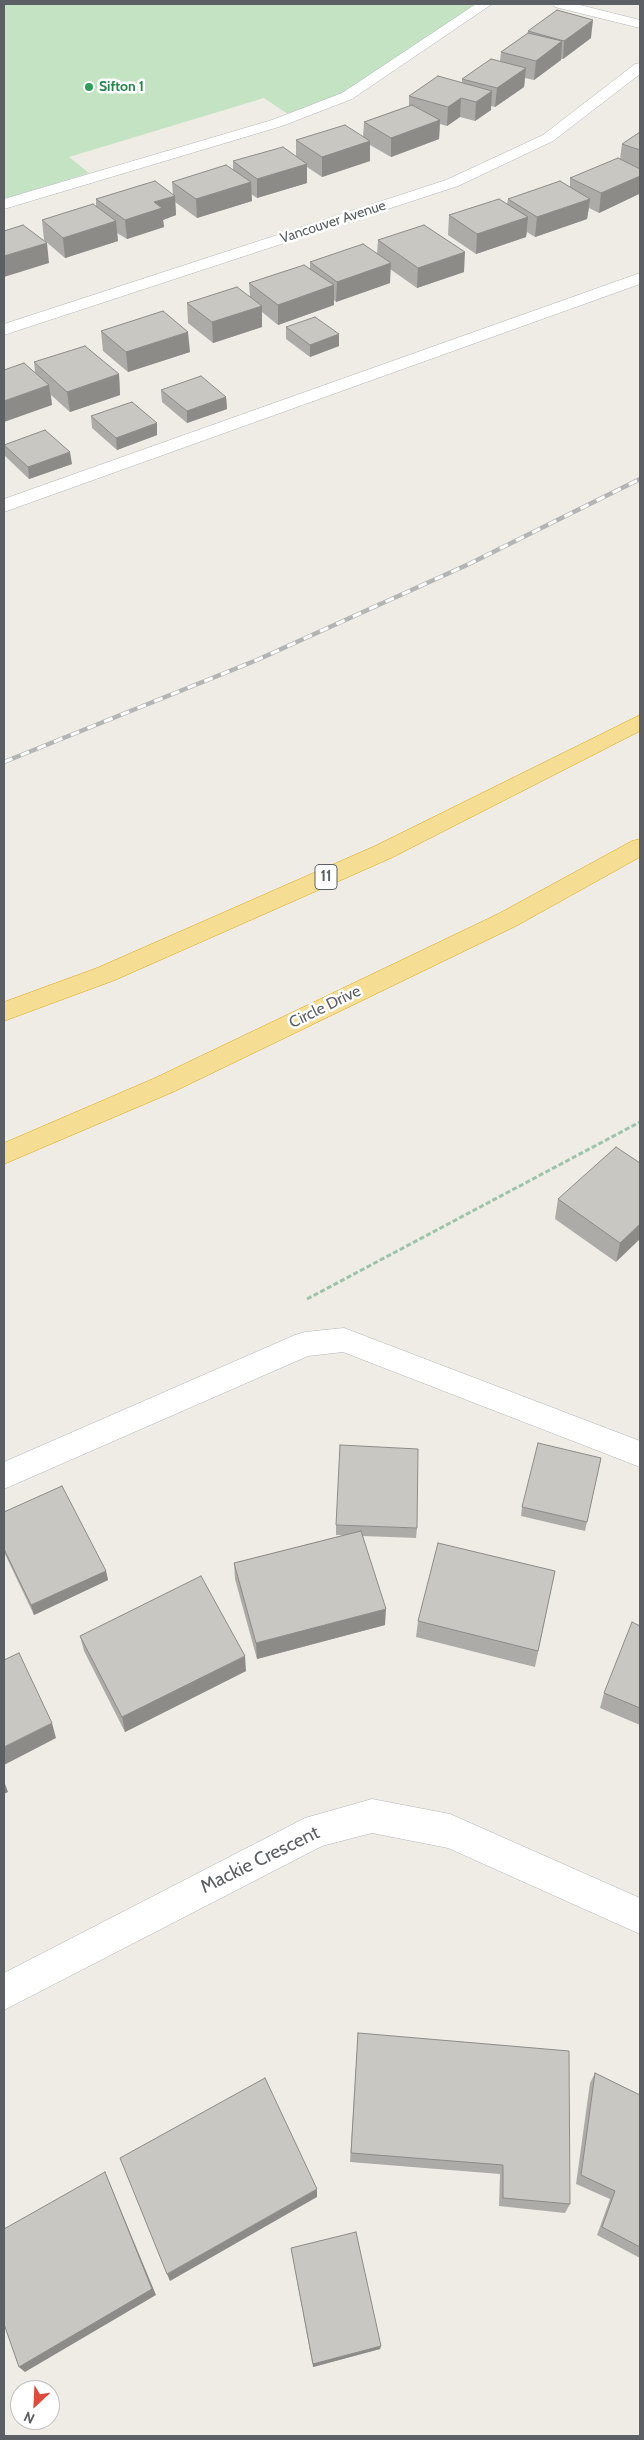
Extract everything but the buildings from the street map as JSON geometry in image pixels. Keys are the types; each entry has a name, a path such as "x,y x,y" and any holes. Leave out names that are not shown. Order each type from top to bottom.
{"highway":[{"name":"11","path":"4,1012 106,974 383,852 640,722"},
{"name":"Circle Drive","path":"4,1154 164,1085 498,924 640,847"}],"street":[{"path":"4,204 277,123 347,96 485,4"},
{"path":"560,4 640,24"},
{"name":"Vancouver Avenue","path":"4,330 452,183 548,138 640,67"},
{"path":"4,506 640,278"},
{"path":"4,1476 305,1344 344,1340 640,1454"},
{"name":"Mackie Crescent","path":"4,1992 317,1830 372,1816 450,1831 640,1916"}],"path":[{"path":"301,1302 640,1122"}],"green space":[{"path":"4,4 475,4 355,89 321,104 288,114 264,98 69,157 89,173 4,199"}],"railway":[{"path":"4,762 257,660 469,564 640,479"}],"place":[{"name":"Sifton 1","path":"89,87"}]}
